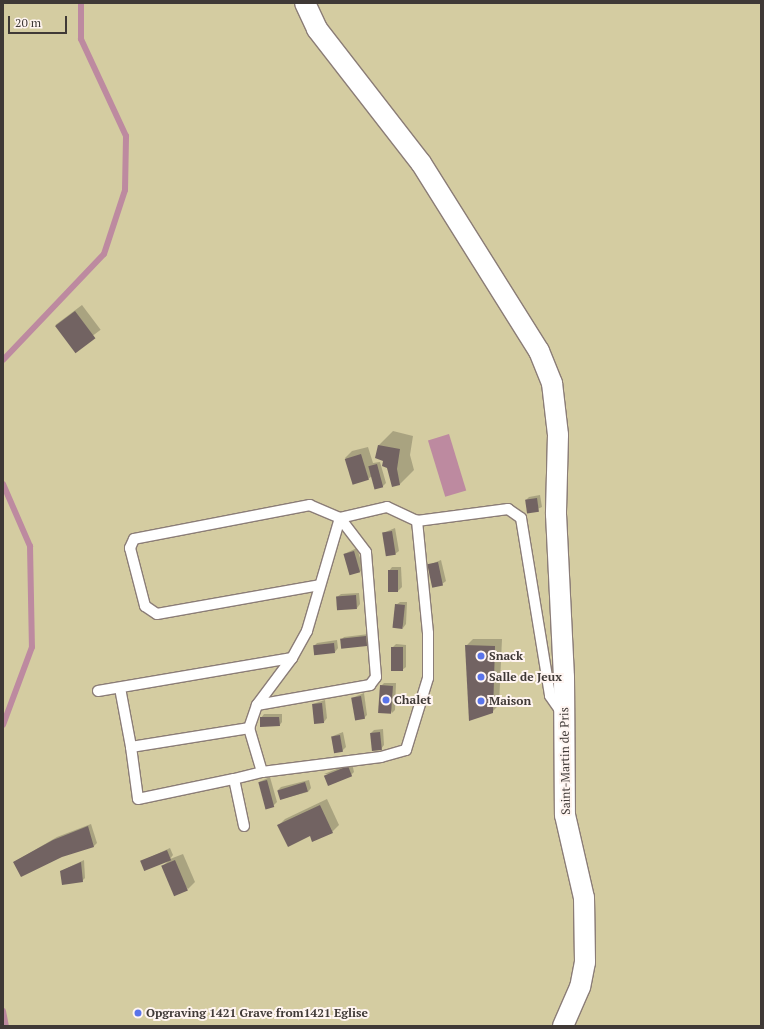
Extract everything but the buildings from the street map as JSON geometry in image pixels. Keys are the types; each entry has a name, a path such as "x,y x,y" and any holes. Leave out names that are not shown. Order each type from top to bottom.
{"street":[{"name":"Saint-Martin de Pris","path":"305,3 317,29 421,164 539,351 552,383 558,434 556,514 564,716 565,815 584,898 585,962 580,987 563,1026"}],"lane":[{"path":"257,705 370,685 376,677 366,552 340,518 310,505 134,539 130,548 145,606 157,614 320,585"},
{"path":"340,518 387,507 417,520 508,509 521,518 550,696 564,716"},
{"path":"262,772 249,728 257,705 292,658 307,631 340,518"},
{"path":"120,688 132,747 138,799 262,772 381,757 406,750 428,678 428,633 417,520"},
{"path":"98,691 292,658"},
{"path":"132,747 249,728"},
{"path":"234,779 244,826"}],"shaded area":[{"path":"3,3 761,3 761,1026 3,1026"},
{"path":"449,434 466,490 445,497 428,440"}],"waterway":[{"path":"3,360 104,254 125,190 126,136 81,39 81,3"},
{"path":"3,484 30,546 32,647 3,725"},
{"path":"3,1011 6,1026"}],"place":[{"name":"Snack","path":"481,656"},
{"name":"Salle de Jeux","path":"481,677"},
{"name":"Chalet","path":"386,700"},
{"name":"Maison","path":"481,701"},
{"name":"Opgraving 1421 Grave from1421 Eglise","path":"138,1013"}]}
